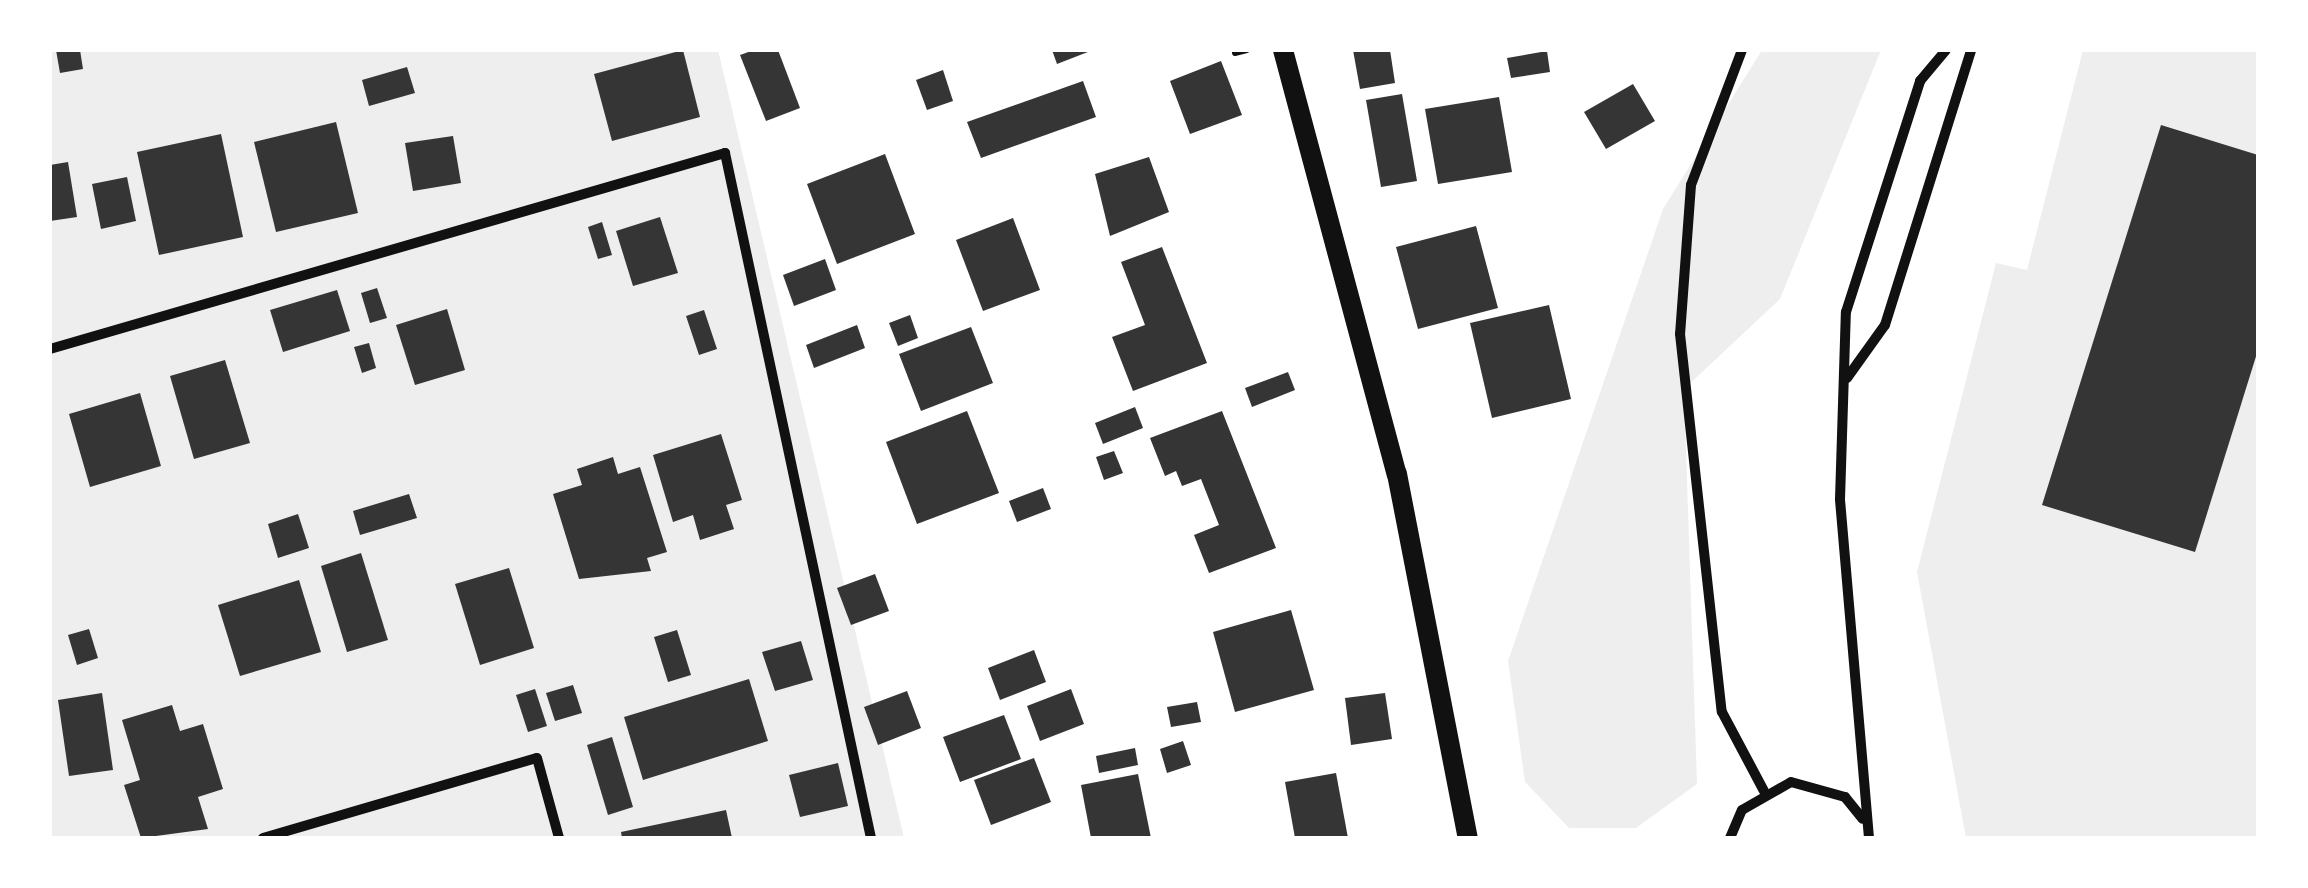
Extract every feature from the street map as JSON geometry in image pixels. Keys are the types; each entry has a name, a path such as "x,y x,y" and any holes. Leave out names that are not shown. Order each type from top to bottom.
{"main road":[{"path":"1283,50 1397,474 1467,831"}],"street":[{"path":"1742,50 1691,185 1680,334 1722,712 1764,791"},
{"path":"1869,838 1864,819 1840,499 1846,312 1920,81 1946,50"},
{"path":"1846,379 1886,326 1972,50"},
{"path":"50,349 724,153 871,838"},
{"path":"263,838 538,758 560,838"},
{"path":"1730,838 1764,791 1820,784 1864,819"},
{"path":"1467,831 1484,838"}],"path":[{"path":"1235,53 1246,50"}],"shaded area":[{"path":"50,50 718,50 904,838 50,838"},
{"path":"1762,50 1881,50 1780,299 1684,389 1697,784 1636,828 1569,828 1525,782 1508,661 1663,209"},
{"path":"2083,50 2258,50 2258,838 1966,838 1917,572 1996,263 2027,270"}],"building":[{"path":"56,50 80,50 83,69 60,73"},
{"path":"683,50 700,117 612,141 594,74"},
{"path":"754,50 778,50 800,108 766,121 740,55"},
{"path":"1052,50 1093,50 1057,64"},
{"path":"1353,50 1390,50 1395,83 1360,89"},
{"path":"1547,51 1550,72 1511,78 1507,58"},
{"path":"1221,61 1242,115 1190,134 1170,81"},
{"path":"407,67 415,93 369,106 362,80"},
{"path":"943,70 953,101 927,110 916,80"},
{"path":"1083,81 1096,117 981,158 967,122"},
{"path":"1633,84 1655,121 1606,149 1584,112"},
{"path":"1402,94 1417,181 1381,187 1366,100"},
{"path":"1499,97 1512,172 1438,184 1425,109"},
{"path":"336,122 358,213 276,232 254,142"},
{"path":"2161,125 2258,155 2258,350 2195,552 2042,505"},
{"path":"221,134 243,237 159,255 137,152"},
{"path":"453,136 461,183 413,191 405,143"},
{"path":"885,154 915,234 837,264 807,184"},
{"path":"1149,157 1169,212 1110,236 1095,174"},
{"path":"68,162 77,217 50,221 50,165"},
{"path":"127,177 136,221 101,229 92,184"},
{"path":"660,217 678,273 633,286 616,231"},
{"path":"1013,218 1040,290 983,311 956,240"},
{"path":"602,222 612,255 598,259 588,227"},
{"path":"1476,226 1498,308 1418,329 1396,247"},
{"path":"1162,247 1207,363 1133,391 1112,337 1145,325 1121,262"},
{"path":"825,259 836,290 794,306 783,275"},
{"path":"377,288 387,318 370,323 361,293"},
{"path":"337,290 350,331 283,352 270,310"},
{"path":"1549,305 1571,399 1492,418 1470,323"},
{"path":"447,309 465,370 415,385 396,325"},
{"path":"704,310 717,349 699,355 686,316"},
{"path":"910,315 918,338 898,346 889,323"},
{"path":"857,325 865,348 814,368 806,345"},
{"path":"971,327 993,383 921,411 899,354"},
{"path":"369,343 376,368 362,373 354,347"},
{"path":"225,360 250,443 194,459 170,376"},
{"path":"1288,372 1295,390 1252,407 1245,388"},
{"path":"140,393 161,466 90,487 69,414"},
{"path":"1135,407 1143,428 1103,444 1095,423"},
{"path":"967,411 999,493 917,524 886,442"},
{"path":"1222,411 1276,548 1209,573 1194,535 1219,525 1201,479 1182,486 1176,471 1165,476 1150,438"},
{"path":"721,434 742,500 726,505 734,529 700,540 693,515 673,522 653,455"},
{"path":"1114,451 1123,473 1104,480 1096,457"},
{"path":"613,457 618,474 640,467 667,552 647,558 651,571 579,579 553,494 582,485 577,469"},
{"path":"1043,488 1051,509 1017,522 1009,501"},
{"path":"409,494 417,518 360,535 353,511"},
{"path":"298,514 309,548 278,558 268,524"},
{"path":"361,553 388,640 347,652 321,566"},
{"path":"509,568 534,648 480,665 455,584"},
{"path":"875,574 889,611 851,625 837,588"},
{"path":"299,580 321,652 240,676 218,605"},
{"path":"1291,610 1314,690 1235,712 1213,632"},
{"path":"89,629 98,658 77,665 68,635"},
{"path":"677,630 691,675 668,682 654,637"},
{"path":"801,641 813,680 775,691 762,652"},
{"path":"1034,650 1046,682 1000,700 988,668"},
{"path":"749,679 768,741 643,780 624,717"},
{"path":"573,685 582,713 555,721 546,693"},
{"path":"535,689 547,726 528,732 516,695"},
{"path":"1071,689 1084,724 1040,741 1027,706"},
{"path":"907,691 921,728 878,745 864,707"},
{"path":"102,693 113,770 69,776 58,700"},
{"path":"1385,693 1392,739 1351,745 1345,698"},
{"path":"1197,702 1201,722 1171,727 1167,707"},
{"path":"172,705 180,731 203,724 223,789 198,797 208,829 141,838 124,785 140,780 122,720"},
{"path":"1004,715 1021,759 960,782 943,737"},
{"path":"612,737 633,807 608,815 587,745"},
{"path":"1183,741 1191,765 1167,773 1160,749"},
{"path":"1135,748 1138,765 1099,773 1096,756"},
{"path":"1034,758 1051,802 991,825 974,780"},
{"path":"838,763 848,806 800,817 789,775"},
{"path":"1336,773 1348,838 1295,838 1285,782"},
{"path":"1138,774 1151,838 1091,838 1081,785"},
{"path":"726,810 732,838 622,838 621,832"}]}
